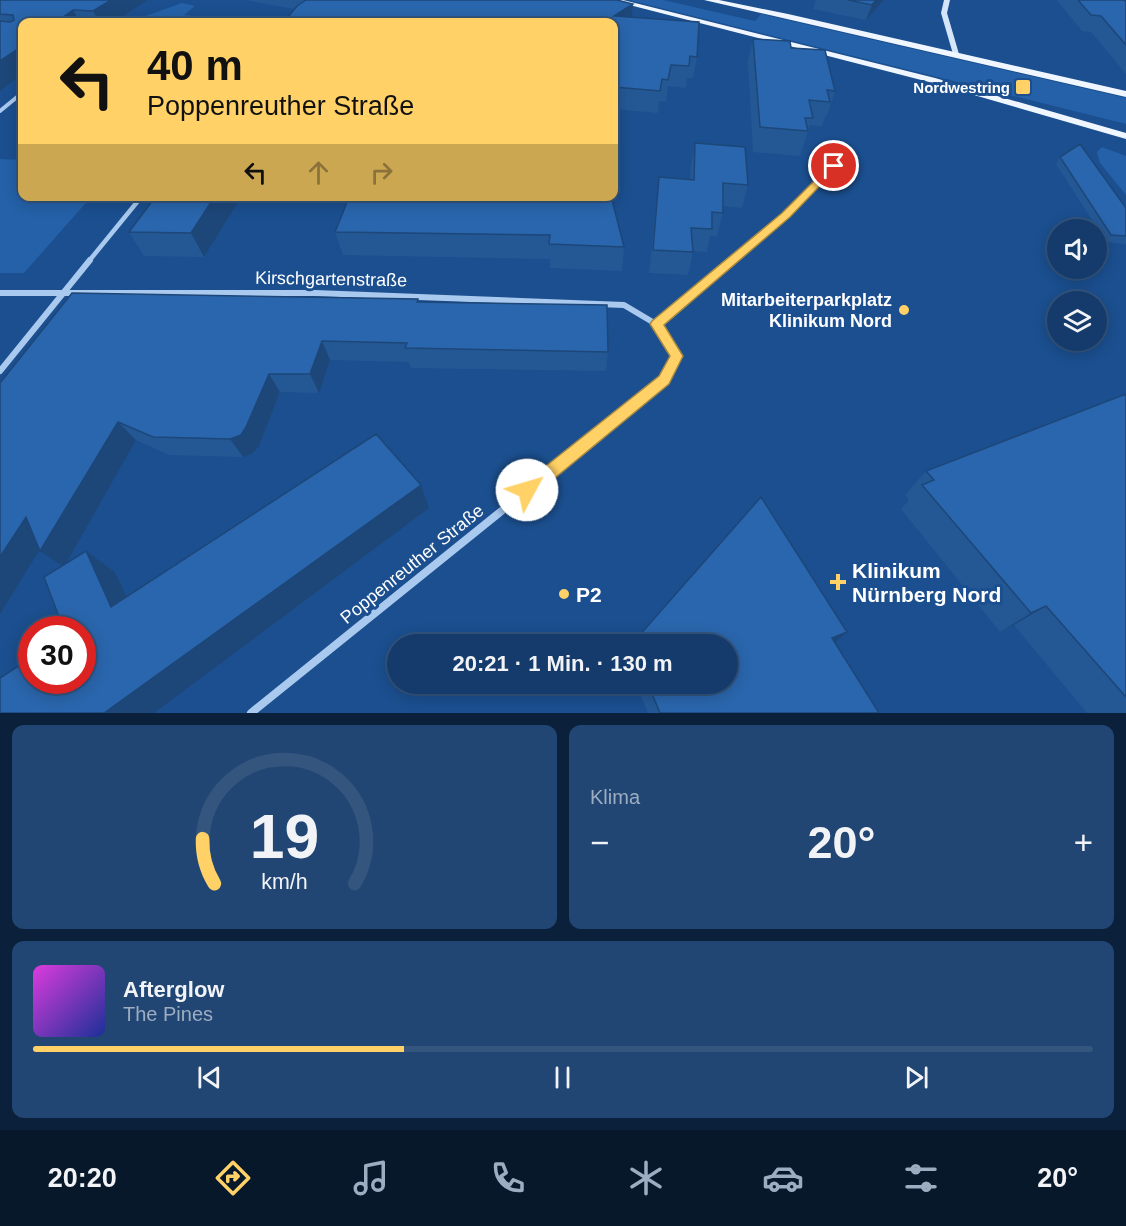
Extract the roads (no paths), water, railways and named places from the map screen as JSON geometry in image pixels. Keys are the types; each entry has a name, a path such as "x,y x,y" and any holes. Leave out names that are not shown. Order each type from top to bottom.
{"main road":[{"path":"614,0 884,67 1126,136"},
{"path":"708,0 1126,94"}],"street":[{"path":"947,0 944,13 956,54"},
{"path":"0,111 18,96"},
{"path":"656,324 786,215 834,166"},
{"path":"0,371 138,201"},
{"name":"Kirschgartenstraße","path":"0,293 315,293 624,305 656,324"},
{"name":"Poppenreuther Straße","path":"251,713 664,380 677,356 656,324"}],"place":[{"name":"Nordwestring","path":"1023,87"},
{"name":"Mitarbeiterparkplatz Klinikum Nord","path":"904,310"},
{"name":"Klinikum Nürnberg Nord","path":"838,582"},
{"name":"P2","path":"564,594"}]}
